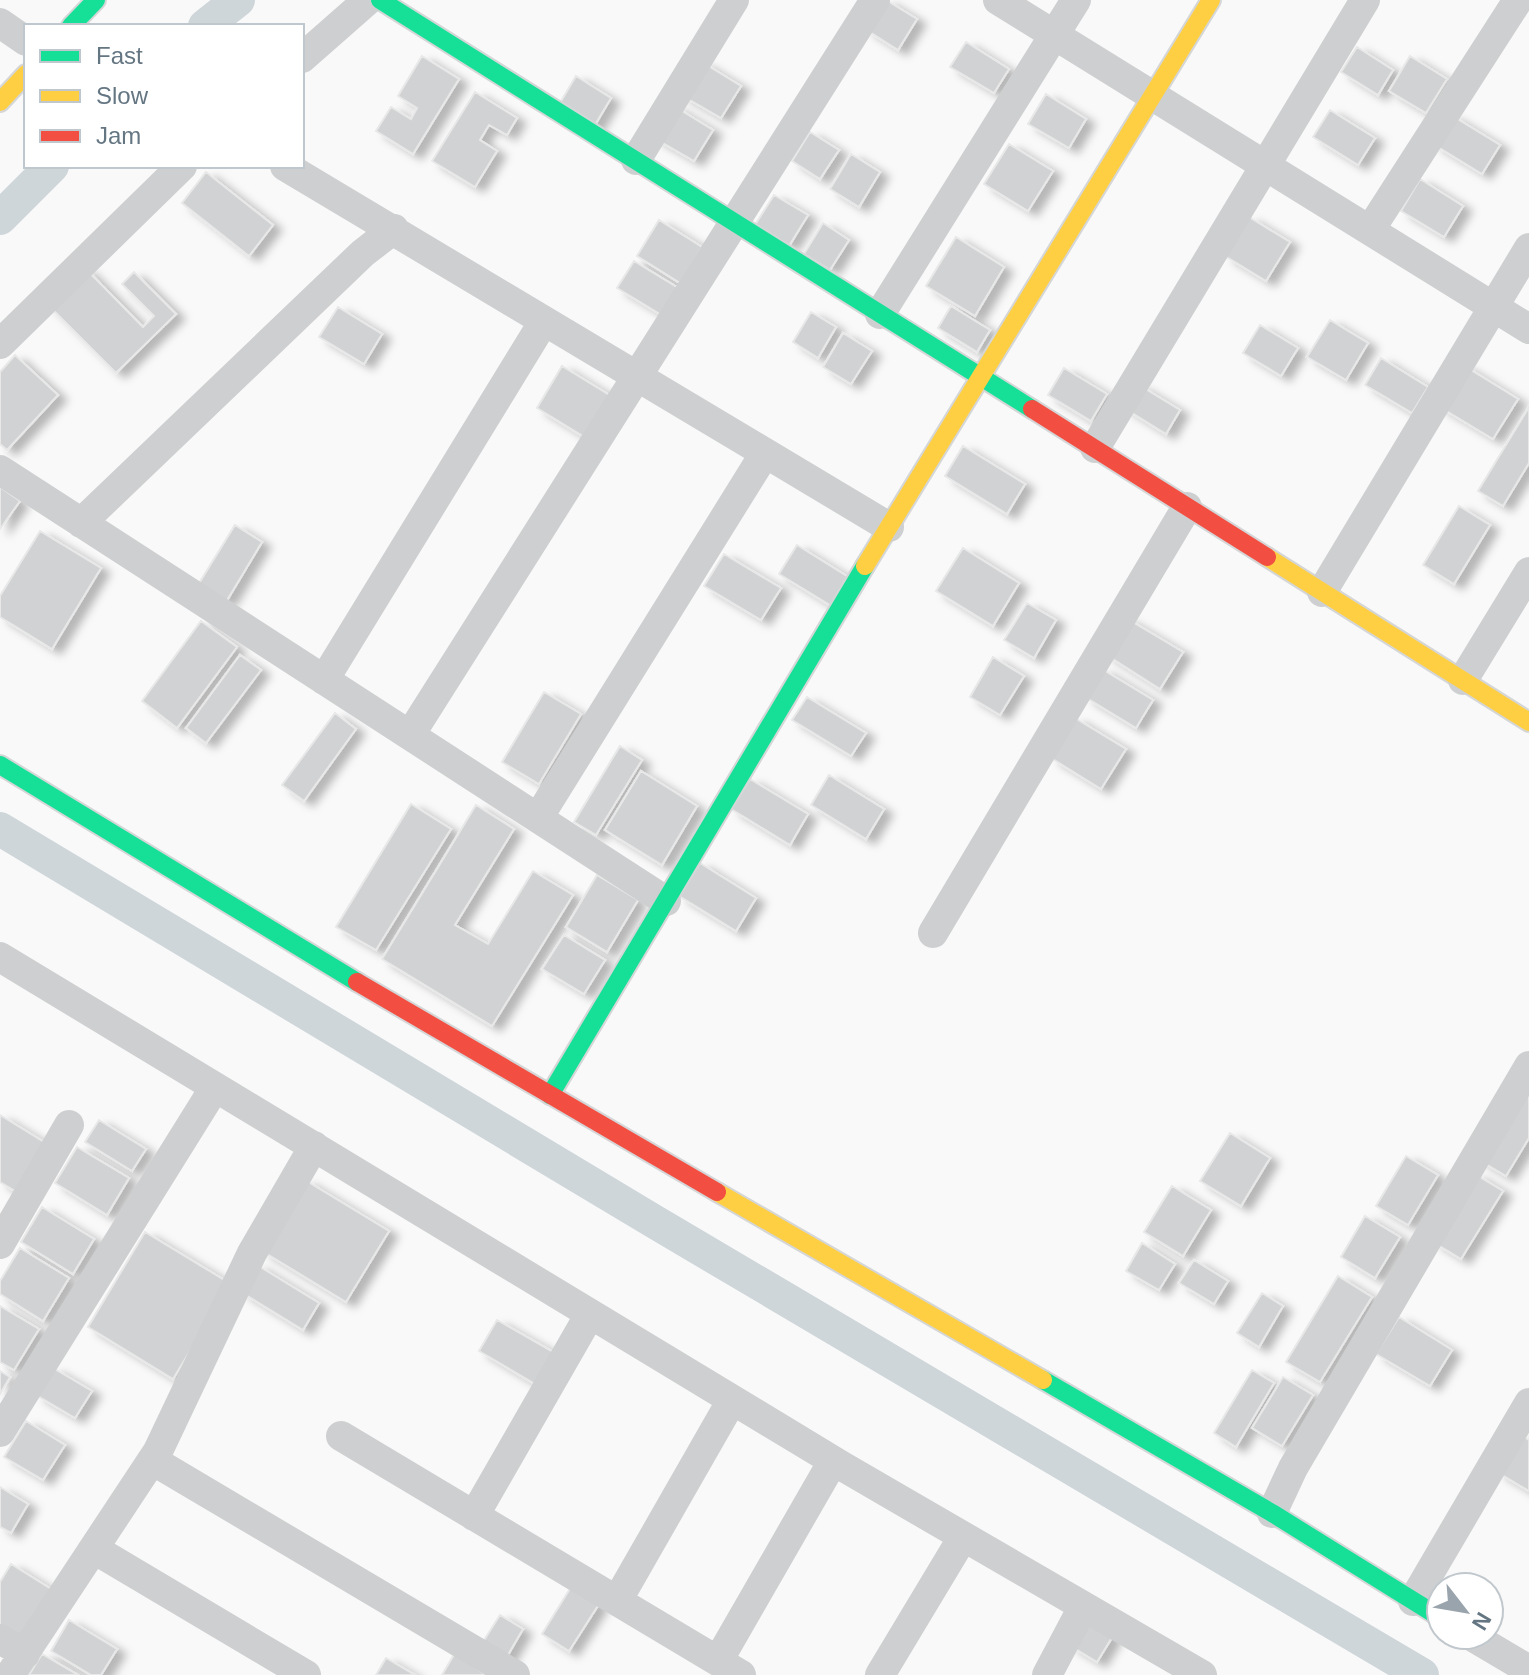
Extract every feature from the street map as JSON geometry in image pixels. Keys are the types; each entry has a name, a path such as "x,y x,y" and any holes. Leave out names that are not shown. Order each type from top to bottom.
{"street":[{"path":"73,24 96,0"},
{"path":"304,56 368,0"},
{"path":"380,0 1529,722"},
{"path":"636,160 734,0"},
{"path":"410,735 737,224 875,0"},
{"path":"998,0 1529,329"},
{"path":"880,314 1076,0"},
{"path":"550,1095 574,1048 666,901 979,376 1211,0"},
{"path":"1095,448 1365,0"},
{"path":"1370,230 1518,0"},
{"path":"0,23 24,40"},
{"path":"0,102 24,76"},
{"path":"0,344 180,168"},
{"path":"288,168 889,527"},
{"path":"81,523 363,253 394,229"},
{"path":"1322,592 1529,248"},
{"path":"324,680 544,321"},
{"path":"538,818 765,453"},
{"path":"0,470 666,901"},
{"path":"933,933 1187,507"},
{"path":"1463,680 1529,572"},
{"path":"0,765 550,1095 1272,1513 1425,1608"},
{"path":"0,957 833,1461 1202,1675"},
{"path":"1272,1513 1293,1468 1529,1066"},
{"path":"0,1432 215,1087"},
{"path":"0,1244 69,1125"},
{"path":"12,1656 94,1549 152,1460 252,1253 314,1146"},
{"path":"474,1516 590,1314"},
{"path":"617,1601 732,1400"},
{"path":"1413,1601 1529,1403"},
{"path":"341,1436 729,1668 833,1461"},
{"path":"152,1460 515,1675"},
{"path":"880,1675 963,1537"},
{"path":"94,1549 306,1675"},
{"path":"1047,1675 1083,1607"},
{"path":"1497,1651 1529,1670"}],"building":[{"path":"886,0 917,19 898,50 865,29"},
{"path":"966,42 1009,69 994,93 950,67"},
{"path":"1357,47 1393,70 1378,95 1341,72"},
{"path":"422,56 459,79 413,154 376,131 391,107 411,119 417,108 398,96"},
{"path":"1410,56 1447,79 1426,113 1389,91"},
{"path":"702,62 741,86 721,118 681,95"},
{"path":"576,76 611,98 592,130 557,108"},
{"path":"475,92 517,118 507,135 489,125 480,140 497,151 475,187 432,161"},
{"path":"1046,94 1086,119 1069,148 1028,124"},
{"path":"674,106 713,130 694,161 654,138"},
{"path":"1330,110 1375,138 1358,165 1313,137"},
{"path":"1451,115 1500,145 1482,174 1433,144"},
{"path":"810,132 839,150 820,179 792,161"},
{"path":"1009,144 1053,171 1028,211 984,184"},
{"path":"851,154 880,172 859,207 830,189"},
{"path":"206,172 273,225 249,256 182,203"},
{"path":"1420,179 1463,206 1444,237 1401,211"},
{"path":"774,195 808,215 789,246 755,225"},
{"path":"1249,217 1290,242 1266,281 1225,256"},
{"path":"659,220 702,247 680,283 637,256"},
{"path":"823,223 849,240 830,270 804,254"},
{"path":"956,237 1004,267 975,316 926,286"},
{"path":"634,261 680,289 663,316 617,288"},
{"path":"85,268 143,327 154,316 122,284 134,272 176,314 116,373 48,305"},
{"path":"951,306 990,330 977,352 938,328"},
{"path":"338,307 382,334 364,364 319,337"},
{"path":"811,312 836,327 818,358 793,342"},
{"path":"1330,320 1368,343 1346,380 1307,357"},
{"path":"1260,325 1298,348 1281,376 1243,353"},
{"path":"843,333 872,351 851,384 823,367"},
{"path":"15,355 58,395 7,450 0,444 0,372"},
{"path":"1381,358 1428,387 1412,413 1365,385"},
{"path":"1463,365 1518,399 1493,439 1438,406"},
{"path":"562,366 611,396 586,438 537,408"},
{"path":"1064,368 1107,394 1091,421 1048,395"},
{"path":"1139,385 1180,410 1166,434 1124,408"},
{"path":"1529,407 1529,463 1503,506 1478,491"},
{"path":"963,446 1025,484 1007,514 945,476"},
{"path":"0,487 20,501 0,529"},
{"path":"1459,506 1490,525 1454,584 1423,565"},
{"path":"235,525 262,542 226,602 198,585"},
{"path":"40,531 101,568 52,649 0,617 0,596"},
{"path":"797,545 850,578 833,607 779,574"},
{"path":"963,548 1019,583 993,626 936,591"},
{"path":"724,554 781,588 761,620 704,586"},
{"path":"1027,603 1056,620 1034,658 1004,640"},
{"path":"1126,618 1183,652 1160,689 1105,654"},
{"path":"201,621 237,647 177,728 142,701"},
{"path":"240,655 261,670 206,743 186,728"},
{"path":"993,657 1024,676 1000,715 970,697"},
{"path":"1102,669 1153,700 1136,728 1085,697"},
{"path":"544,692 581,714 539,784 502,762"},
{"path":"807,697 866,733 851,756 792,720"},
{"path":"335,713 356,729 304,801 282,785"},
{"path":"1075,718 1126,749 1101,789 1051,758"},
{"path":"620,746 642,760 596,835 574,822"},
{"path":"641,771 697,806 662,865 605,830"},
{"path":"829,775 884,809 866,839 811,805"},
{"path":"750,779 808,814 790,845 731,809"},
{"path":"411,804 451,829 376,950 336,927"},
{"path":"476,805 514,829 455,925 488,944 533,871 573,895 492,1026 382,959"},
{"path":"700,863 756,898 736,931 679,896"},
{"path":"597,875 638,900 607,952 566,927"},
{"path":"564,935 605,960 584,994 542,969"},
{"path":"1529,1080 1529,1138 1506,1176 1479,1160"},
{"path":"0,1115 44,1142 15,1191 0,1182"},
{"path":"99,1120 146,1149 132,1171 85,1142"},
{"path":"1230,1133 1270,1158 1241,1206 1200,1181"},
{"path":"77,1147 129,1178 107,1215 55,1183"},
{"path":"1406,1156 1438,1175 1408,1225 1376,1206"},
{"path":"1475,1174 1503,1191 1461,1259 1433,1242"},
{"path":"305,1180 389,1231 346,1302 262,1251"},
{"path":"1172,1186 1211,1210 1183,1256 1144,1232"},
{"path":"42,1207 94,1239 73,1274 21,1242"},
{"path":"1365,1216 1400,1237 1375,1278 1341,1257"},
{"path":"145,1232 231,1284 173,1379 88,1327"},
{"path":"1142,1243 1175,1264 1159,1290 1126,1271"},
{"path":"20,1248 69,1278 43,1321 0,1294 0,1281"},
{"path":"1194,1260 1228,1281 1214,1304 1179,1283"},
{"path":"257,1265 319,1303 303,1330 241,1292"},
{"path":"1338,1276 1372,1297 1320,1382 1286,1362"},
{"path":"1262,1293 1283,1306 1259,1347 1237,1333"},
{"path":"0,1306 39,1329 14,1370 0,1362"},
{"path":"1399,1317 1452,1350 1430,1386 1376,1354"},
{"path":"497,1320 553,1352 535,1384 479,1351"},
{"path":"53,1368 92,1391 75,1418 36,1395"},
{"path":"1252,1370 1274,1383 1236,1447 1214,1433"},
{"path":"0,1371 10,1377 0,1394"},
{"path":"1283,1377 1313,1395 1282,1446 1252,1428"},
{"path":"26,1421 65,1445 43,1480 4,1457"},
{"path":"1521,1435 1529,1440 1529,1491 1497,1472"},
{"path":"0,1487 28,1504 11,1533 0,1527"},
{"path":"11,1564 56,1592 25,1644 0,1629 0,1582"},
{"path":"571,1587 599,1604 569,1651 542,1634"},
{"path":"500,1615 523,1629 505,1660 481,1645"},
{"path":"1085,1618 1113,1636 1097,1662 1069,1645"},
{"path":"69,1620 117,1649 101,1675 91,1675 51,1651"},
{"path":"455,1653 486,1675 442,1675"},
{"path":"42,1654 78,1675 29,1675"},
{"path":"386,1658 415,1675 376,1675"}],"waterway":[{"path":"208,24 238,0"},
{"path":"0,218 50,168"},
{"path":"0,829 655,1222 1422,1675"}],"traffic: fast":[{"path":"73,24 96,0"},
{"path":"380,0 1032,409"},
{"path":"550,1095 865,566"},
{"path":"0,765 357,982"},
{"path":"1043,1380 1272,1513 1425,1608"}],"traffic: slow":[{"path":"865,566 1211,0"},
{"path":"0,102 24,76"},
{"path":"1267,557 1529,722"},
{"path":"717,1192 1043,1380"}],"traffic: jam":[{"path":"1032,409 1267,557"},
{"path":"357,982 717,1192"}]}
